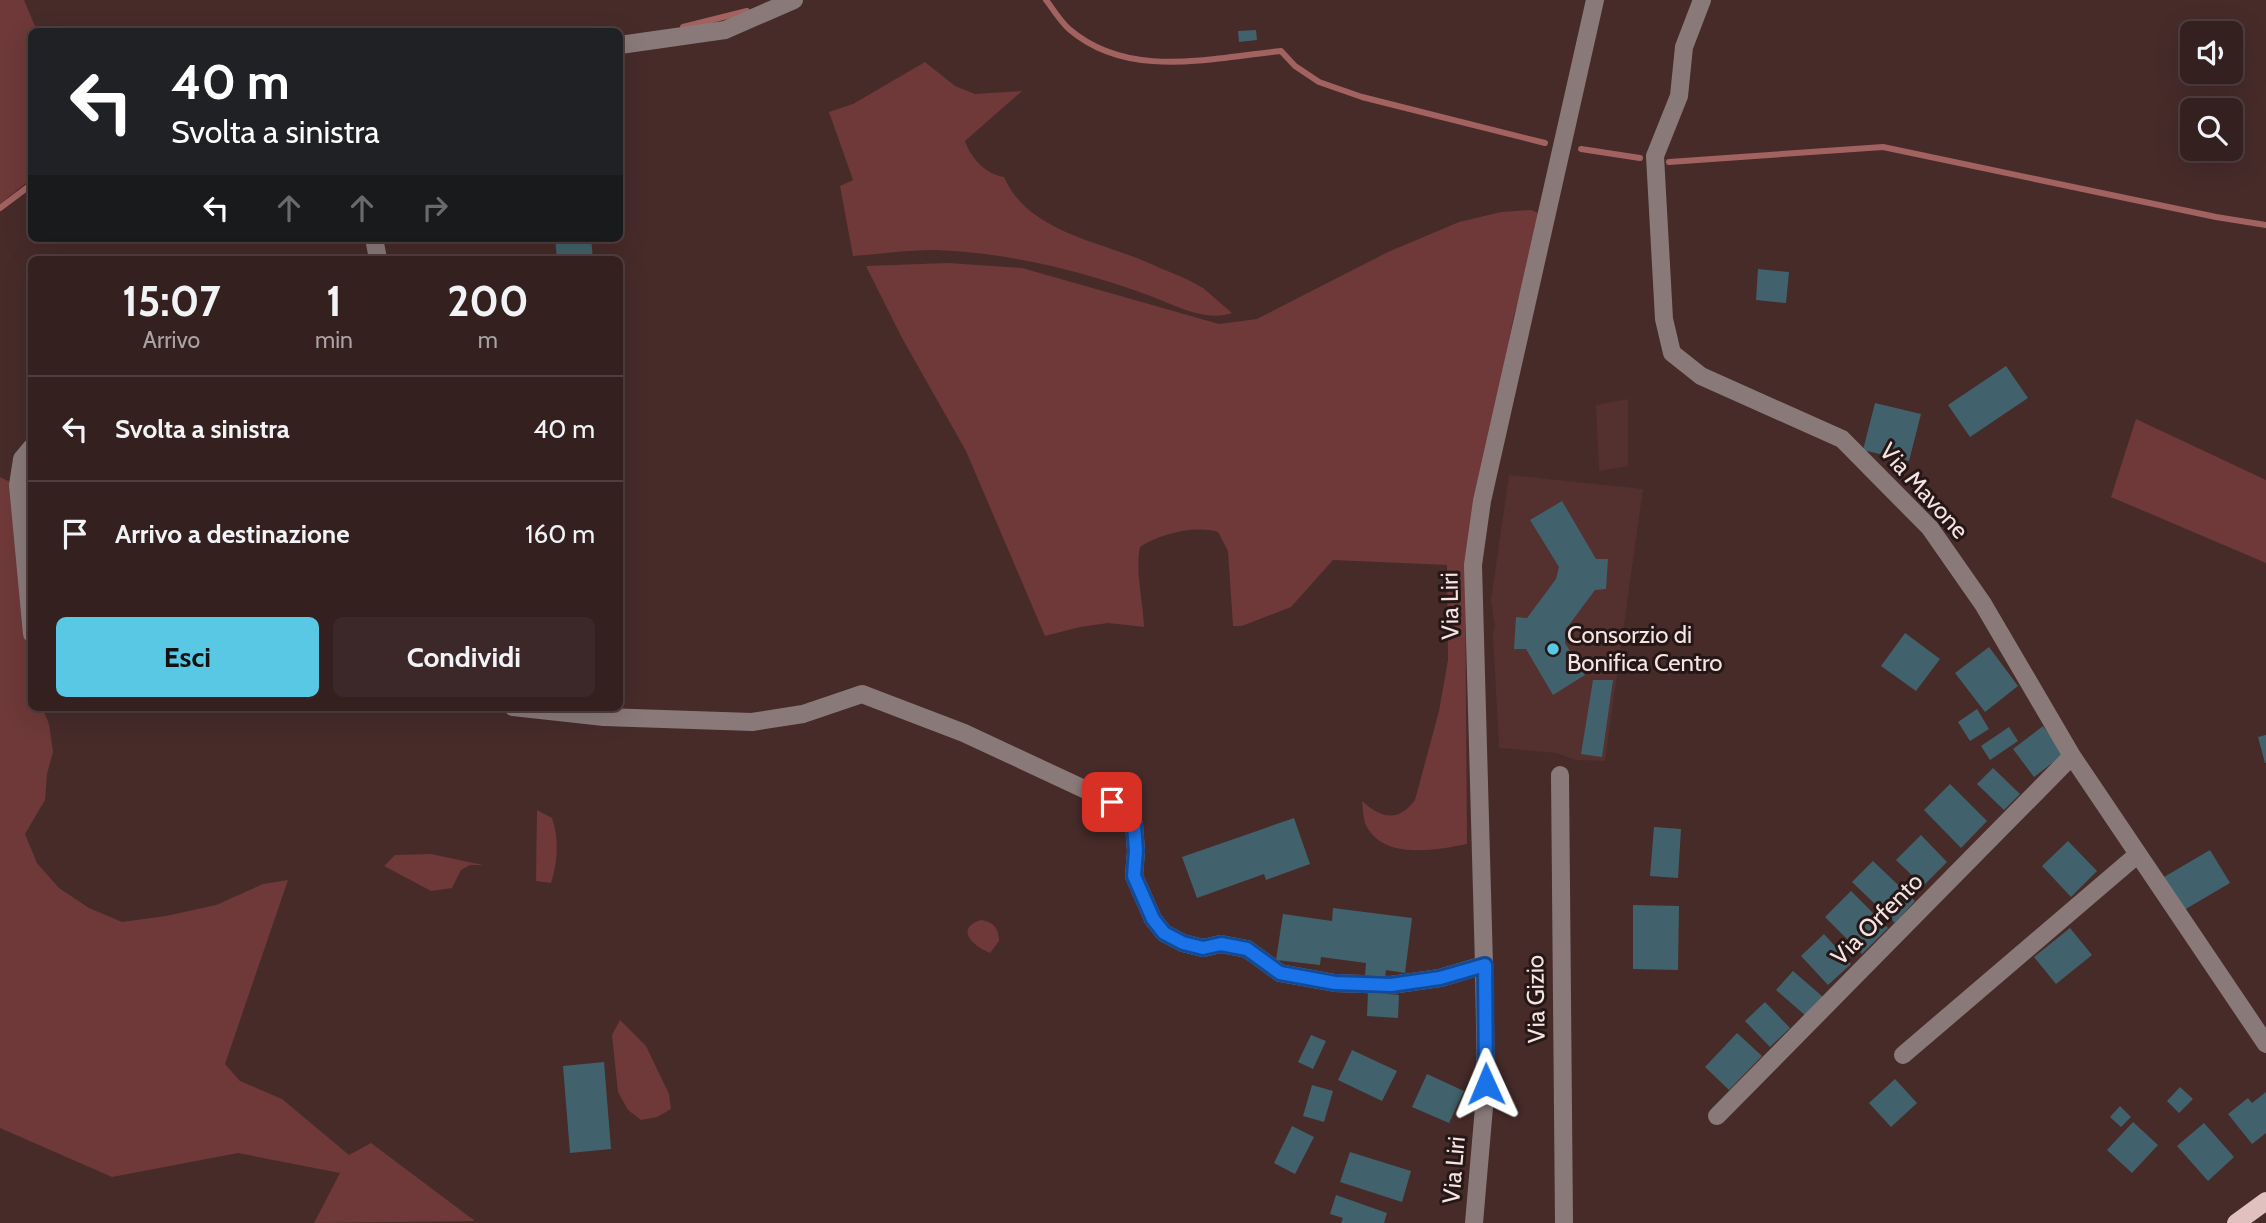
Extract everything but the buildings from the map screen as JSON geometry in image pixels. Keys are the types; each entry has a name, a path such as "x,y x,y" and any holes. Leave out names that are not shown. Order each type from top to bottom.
{"main road":[{"path":"2236,1223 2266,1201"}],"street":[{"path":"623,45 725,30 794,0"},
{"name":"Via Liri","path":"1474,1223 1486,1084 1473,565 1482,501 1595,0"},
{"name":"Via Mavone","path":"1702,0 1684,47 1679,96 1654,156 1664,318 1672,353 1701,376 1842,439 1930,528 1983,604 2072,756 2266,1044"},
{"path":"28,452 22,459 18,485 28,591"},
{"path":"549,711 604,717 752,722 803,714 862,694 964,733 1112,802 1134,824 1134,876 1153,919 1164,933 1183,943 1203,948 1221,944 1247,949 1280,973 1335,983 1391,985 1440,978 1485,965"},
{"name":"Via Orfento","path":"1717,1116 2072,756"},
{"name":"Via Gizio","path":"1560,775 1564,1223"},
{"path":"1903,1055 2137,855"}],"shaded area":[{"path":"0,0 24,0 36,28 28,28 28,181 0,204"},
{"path":"925,62 955,86 975,94 1022,91 965,141 980,164 1004,177 1015,196 1030,211 1047,223 1087,241 1129,255 1190,281 1203,288 1232,313 1210,316 1199,314 1094,277 1014,258 934,250 853,256 840,186 853,180 829,112 853,104"},
{"path":"1531,210 1543,215 1514,315 1465,559 1467,844 1441,849 1412,850 1386,844 1375,837 1366,824 1362,801 1389,816 1402,812 1415,800 1439,711 1448,660 1447,565 1333,560 1291,607 1242,626 1233,626 1228,551 1218,532 1188,530 1157,538 1140,547 1139,576 1144,627 1108,623 1045,636 966,451 902,338 866,266 948,263 1022,268 1219,324 1257,319 1388,252 1459,222 1501,212"},
{"path":"1628,399 1628,466 1599,471 1596,405"},
{"path":"2136,419 2266,480 2266,563 2111,497"},
{"path":"28,458 28,711 44,711 49,724 53,752 47,774 45,800 25,834 37,863 59,888 89,908 122,922 216,905 263,884 288,880 225,1064 240,1081 282,1099 349,1155 371,1143 475,1221 314,1223 340,1173 238,1153 112,1177 0,1128 0,477 16,485"},
{"path":"1509,475 1643,489 1605,761 1576,760 1556,753 1499,748 1493,635 1495,626 1491,600"},
{"path":"537,810 552,818 556,834 557,850 551,883 536,881"},
{"path":"431,854 483,865 470,865 461,870 452,888 431,891 384,866 395,855"},
{"path":"981,920 992,924 998,933 999,941 990,953 969,937 969,928"},
{"path":"620,1020 646,1046 669,1094 671,1109 657,1117 641,1120 628,1110 618,1092 612,1035"}],"waterway":[{"path":"1046,0 1069,29 1092,45 1117,55 1170,62 1281,51 1295,66 1319,82 1362,97 1545,143"},
{"path":"683,27 747,11"},
{"path":"1669,162 1883,147 2216,217 2266,225"},
{"path":"1581,149 1640,158"},
{"path":"0,208 28,187"}],"place":[{"name":"Consorzio di Bonifica Centro","path":"1553,649"}],"route":[{"path":"1112,802 1134,824 1134,876 1153,919 1164,933 1183,943 1203,948 1221,944 1247,949 1280,973 1335,983 1391,985 1440,978 1485,965 1486,1084"}]}
